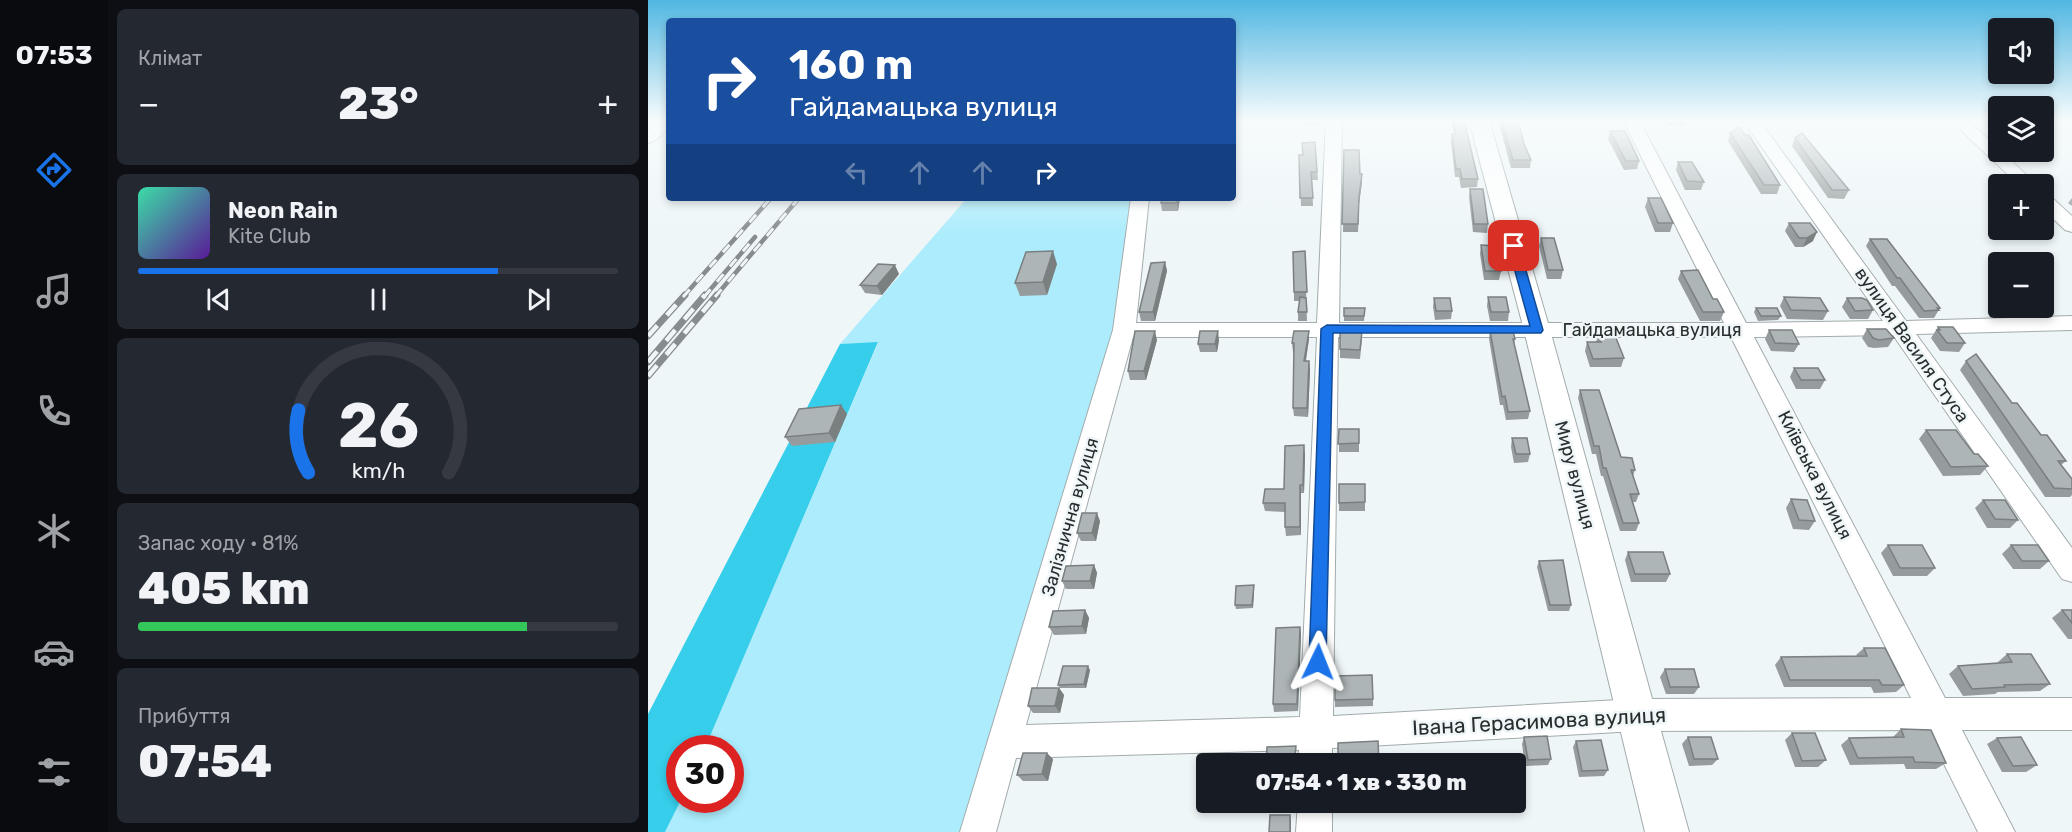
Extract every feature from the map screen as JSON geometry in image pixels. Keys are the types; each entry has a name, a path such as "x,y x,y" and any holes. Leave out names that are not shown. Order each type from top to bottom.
{"main road":[{"name":"Миру вулиця","path":"1490,159 1537,330 1667,832"}],"street":[{"path":"1315,748 1333,159"},
{"name":"Київська вулиця","path":"1651,159 1997,832"},
{"name":"вулиця Василя Стуса","path":"1779,159 2072,569"},
{"path":"2000,159 2017,174"},
{"name":"Залізнична вулиця","path":"978,832 1124,330 1140,201"},
{"path":"2054,209 2072,226"},
{"name":"Гайдамацька вулиця","path":"1124,330 1900,330 2072,323"},
{"name":"Івана Герасимова вулиця","path":"1005,742 1315,748 1637,715 2072,714"},
{"path":"1314,813 1314,832"}],"shaded area":[{"path":"964,201 1140,201 1124,330 978,832 665,832 674,813 744,813 744,735 711,735 878,343 840,344"},
{"path":"878,342 711,735 666,735 666,813 674,813 665,832 648,832 648,714 840,344"}],"building":[{"path":"1299,159 1316,159 1317,172 1311,172 1313,198 1300,198"},
{"path":"1344,159 1359,159 1360,174 1362,174 1358,224 1342,224"},
{"path":"1455,159 1473,159 1478,179 1462,179 1460,169 1456,169"},
{"path":"1625,159 1638,159 1639,161 1626,161"},
{"path":"1747,159 1764,159 1780,185 1764,185"},
{"path":"1810,159 1823,159 1849,190 1832,190"},
{"path":"1678,162 1692,162 1704,182 1687,181"},
{"path":"1470,189 1483,189 1488,224 1474,224"},
{"path":"1648,198 1661,198 1673,223 1658,223"},
{"path":"1161,201 1177,201 1177,203 1161,203"},
{"path":"1789,223 1810,223 1817,232 1807,238 1799,238"},
{"path":"1541,238 1554,238 1563,270 1548,270"},
{"path":"1870,239 1887,239 1940,308 1937,308 1939,310 1924,311 1900,278 1897,278"},
{"path":"1481,245 1496,246 1501,271 1485,271"},
{"path":"1053,251 1043,282 1015,283 1026,252"},
{"path":"1305,251 1307,292 1294,292 1293,252"},
{"path":"1165,262 1153,312 1139,312 1151,263"},
{"path":"878,264 895,265 877,286 860,285"},
{"path":"1698,270 1713,299 1717,299 1724,312 1703,312 1681,271"},
{"path":"1300,297 1306,298 1307,312 1298,312"},
{"path":"1488,297 1506,297 1509,312 1491,312"},
{"path":"1784,297 1820,298 1828,311 1791,310"},
{"path":"1434,298 1450,298 1452,311 1436,311"},
{"path":"1847,298 1867,300 1873,310 1855,311"},
{"path":"1344,308 1365,308 1364,316 1344,316"},
{"path":"1756,308 1777,308 1781,316 1761,316"},
{"path":"1938,327 1953,327 1965,343 1947,343 1937,330 1940,330"},
{"path":"1867,329 1886,329 1894,338 1879,340 1873,338"},
{"path":"1769,330 1792,330 1799,344 1775,343"},
{"path":"1135,331 1155,331 1144,371 1128,371"},
{"path":"1200,331 1218,331 1215,344 1198,344"},
{"path":"1294,331 1309,331 1304,361 1309,361 1307,408 1293,408 1294,343 1292,343"},
{"path":"1340,331 1362,331 1360,350 1340,349"},
{"path":"1490,331 1513,331 1530,411 1508,412 1505,396 1502,397"},
{"path":"1614,333 1624,358 1593,359 1587,342 1601,342 1598,334"},
{"path":"1976,354 2012,403 2017,403 2041,435 2047,435 2066,461 2058,461 2072,479 2072,489 2054,488 1966,361"},
{"path":"1794,368 1818,368 1825,380 1801,380"},
{"path":"1580,390 1599,390 1621,457 1632,458 1635,470 1631,470 1639,494 1630,494 1639,523 1623,523 1606,468 1603,468 1599,446 1594,446"},
{"path":"841,405 829,433 785,437 799,409"},
{"path":"1339,429 1359,429 1359,443 1338,444"},
{"path":"1926,430 1956,430 1974,454 1978,454 1988,466 1951,467"},
{"path":"1512,438 1527,438 1530,454 1516,454"},
{"path":"1304,445 1303,485 1300,485 1300,527 1285,527 1285,503 1263,503 1265,489 1284,489 1285,446"},
{"path":"1339,484 1365,484 1365,502 1339,503"},
{"path":"1791,499 1807,500 1815,521 1799,520"},
{"path":"1983,500 2005,500 2018,520 1995,519"},
{"path":"1082,513 1097,513 1092,533 1077,533"},
{"path":"1888,545 1922,545 1935,568 1900,568"},
{"path":"2011,545 2038,545 2049,561 2022,561"},
{"path":"1628,552 1663,552 1670,574 1635,574"},
{"path":"1563,560 1571,605 1550,605 1539,561"},
{"path":"1094,565 1090,581 1062,581 1066,566"},
{"path":"1254,585 1252,605 1235,605 1236,586"},
{"path":"1085,610 1082,626 1049,627 1053,611"},
{"path":"2062,610 2072,610 2072,623"},
{"path":"1300,627 1297,704 1273,704 1276,628"},
{"path":"1864,648 1885,648 1904,685 1882,685 1879,680 1790,680 1781,657 1867,656"},
{"path":"2007,654 2031,654 2050,684 2004,685 2005,687 1972,689 1958,666 2012,662"},
{"path":"1063,666 1088,666 1084,684 1058,685"},
{"path":"1665,669 1694,669 1699,687 1670,687"},
{"path":"1372,675 1373,699 1335,700 1335,676"},
{"path":"1032,688 1059,688 1055,706 1028,706"},
{"path":"1901,729 1931,730 1946,763 1915,762 1913,757 1858,758 1849,738 1904,737"},
{"path":"1792,733 1815,733 1826,760 1802,761"},
{"path":"1547,736 1551,759 1528,760 1524,737"},
{"path":"1688,737 1711,737 1718,759 1694,759"},
{"path":"2021,737 2037,765 2013,766 1997,738"},
{"path":"1601,740 1608,770 1582,771 1576,741"},
{"path":"1378,741 1379,753 1338,753 1338,743"},
{"path":"1296,746 1295,753 1267,753 1267,747"},
{"path":"1023,753 1047,753 1042,774 1017,775"},
{"path":"1270,815 1290,815 1290,832 1269,832"}],"railway":[{"path":"683,297 768,201"},
{"path":"715,297 796,201"},
{"path":"704,297 755,237"},
{"path":"648,336 685,295"},
{"path":"648,362 705,295"},
{"path":"648,376 717,295"}],"route":[{"path":"1318,662 1327,329 1537,330 1514,246"}]}
